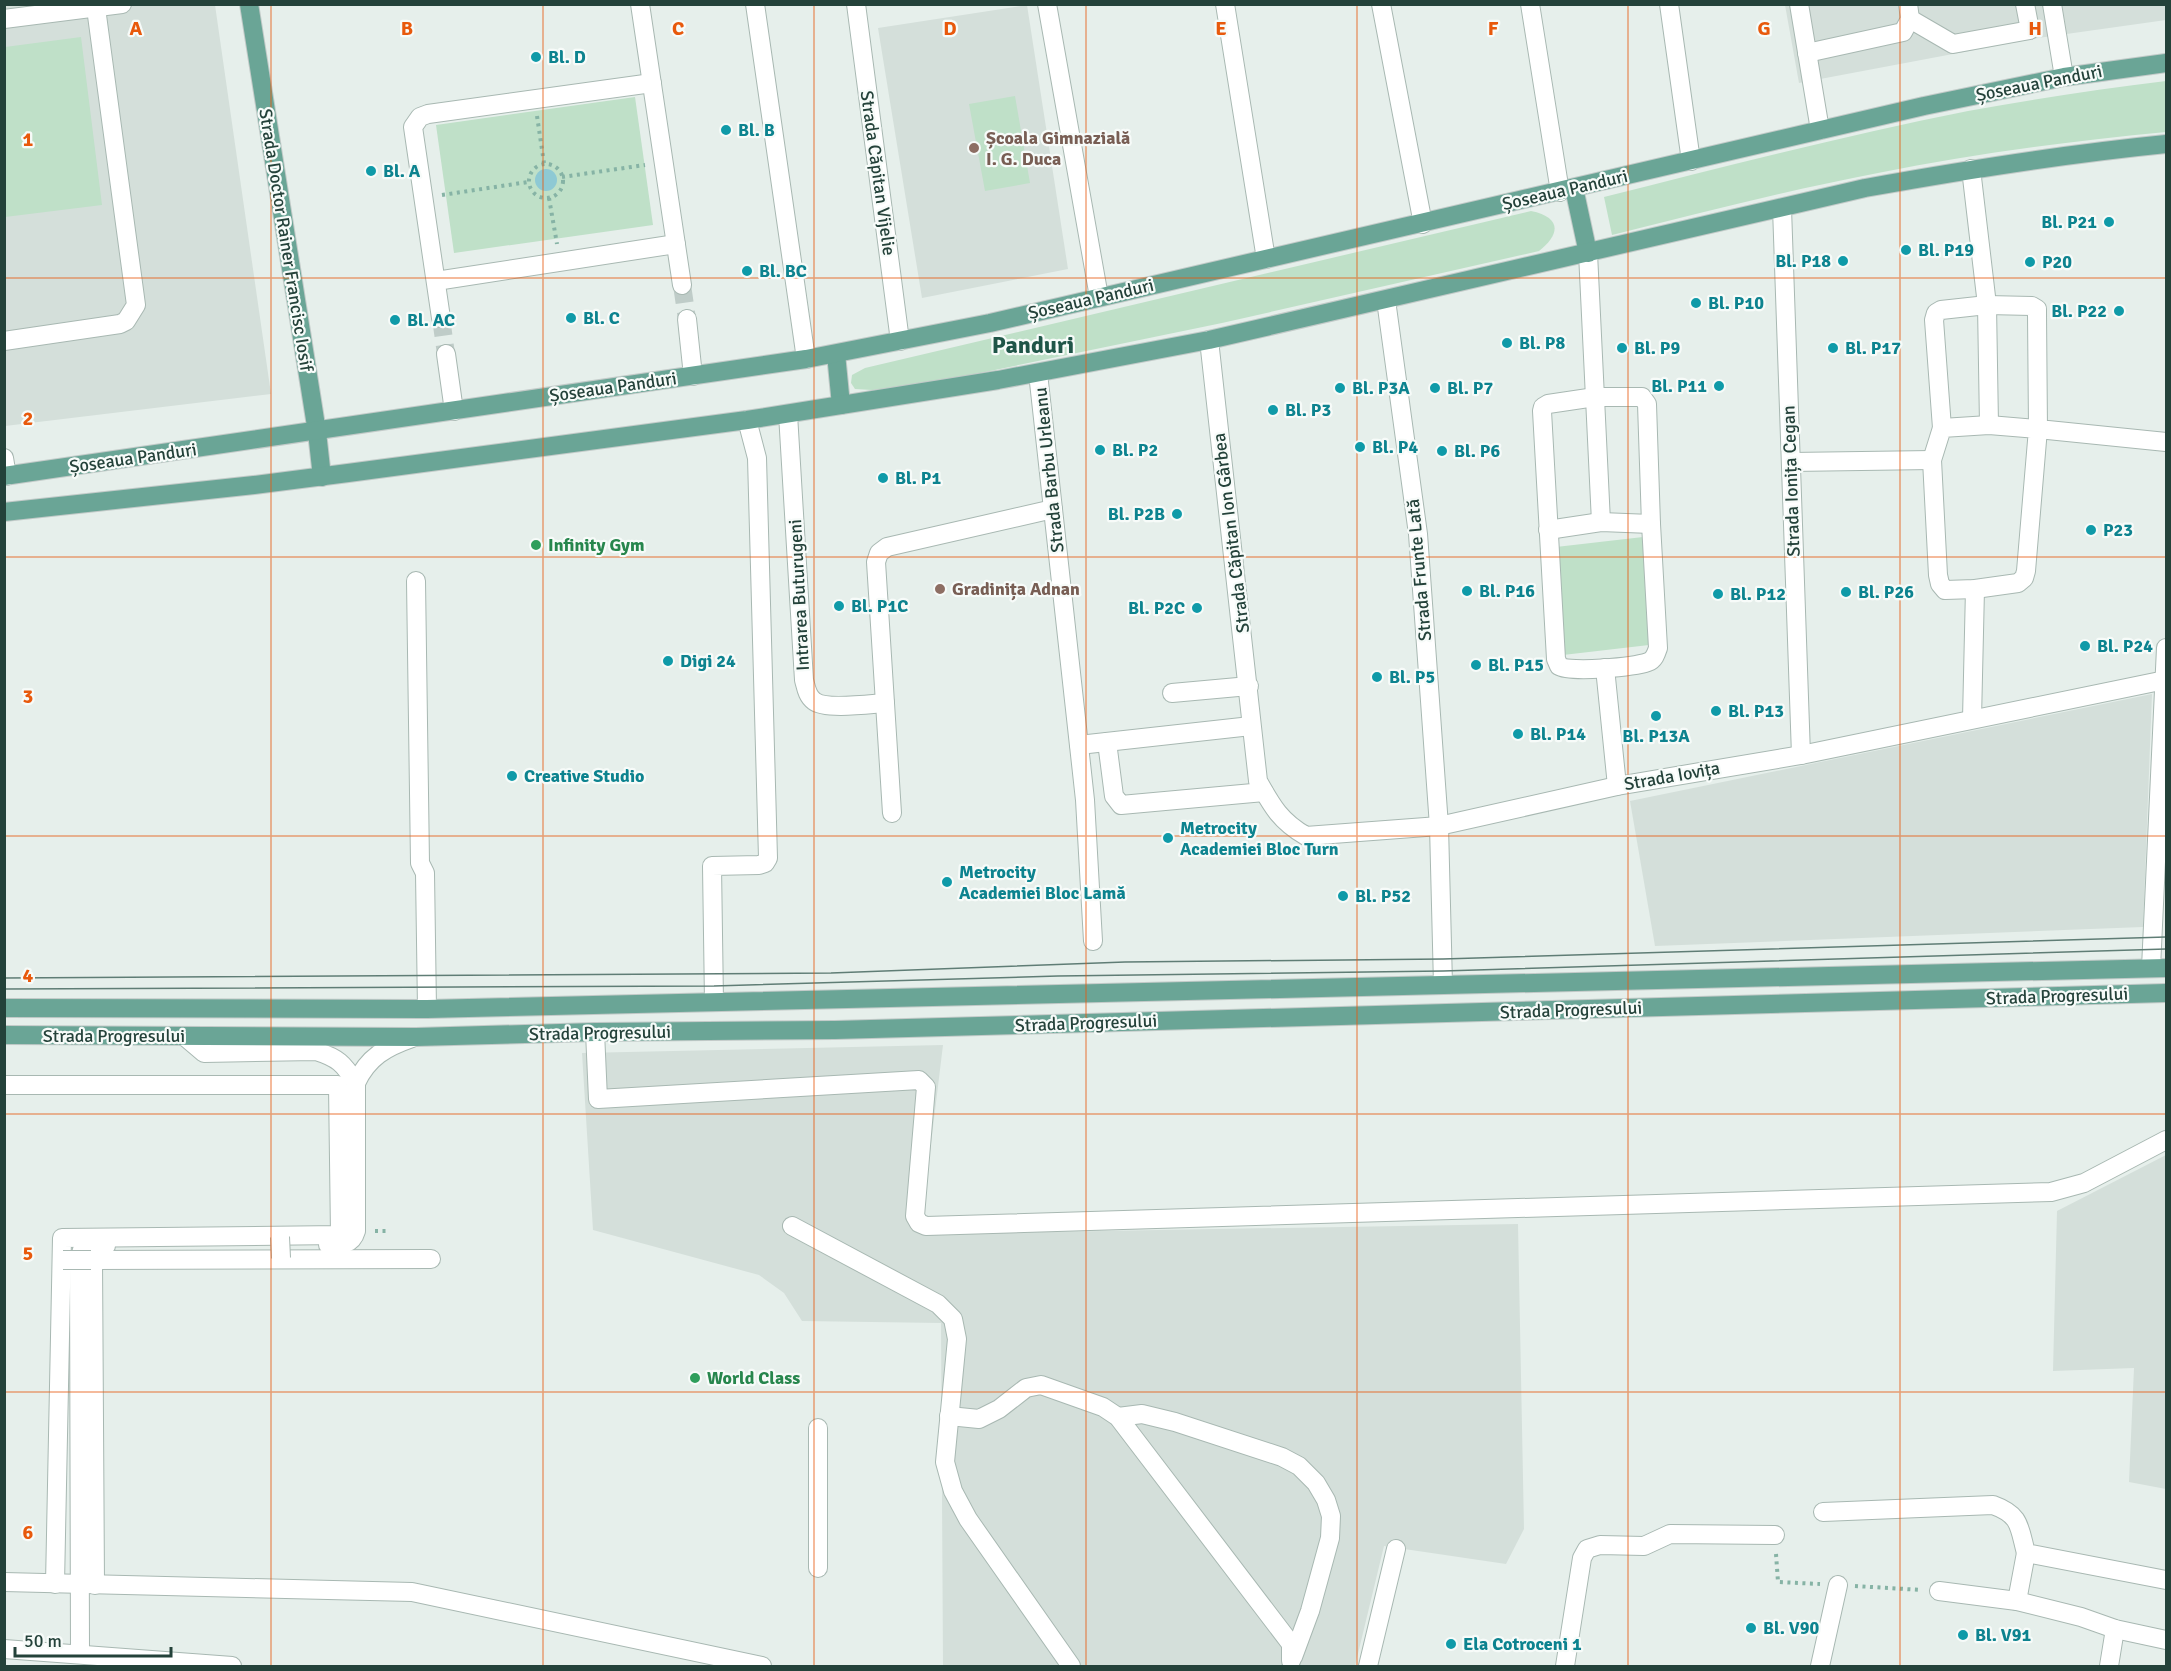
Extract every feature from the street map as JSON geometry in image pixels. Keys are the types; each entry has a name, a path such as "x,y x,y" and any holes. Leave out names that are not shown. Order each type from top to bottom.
{"main road":[{"name":"Strada Doctor Rainer Francisc Iosif","path":"249,4 317,432 322,477"},
{"name":"Șoseaua Panduri","path":"5,470 317,432 836,354 1423,224 1924,106 2064,77 2166,63"},
{"name":"Șoseaua Panduri","path":"4,512 322,477 747,420 1038,373 1209,340 1865,188 1971,169 2097,151 2166,144"},
{"path":"1567,190 1588,253"},
{"path":"836,354 842,405"},
{"path":"2159,968 2159,993"},
{"name":"Strada Progresului","path":"4,1008 427,1009 2159,968"},
{"path":"1443,985 1444,1013"},
{"name":"Strada Progresului","path":"4,1035 416,1037 595,1032 835,1030 2159,993"},
{"path":"595,1032 596,1005"}],"street":[{"path":"4,19 122,4"},
{"path":"640,4 682,285"},
{"path":"755,4 806,359"},
{"name":"Strada Căpitan Vijelie","path":"856,4 900,341"},
{"path":"1047,4 1099,297"},
{"path":"1225,4 1266,259"},
{"path":"1381,4 1423,224"},
{"path":"1530,4 1567,190"},
{"path":"1669,4 1691,160"},
{"path":"1798,4 1820,130"},
{"path":"1807,53 1903,32 1909,12 1953,44 2030,30 2025,4"},
{"path":"2052,4 2064,77"},
{"path":"4,341 120,324 126,321 136,305 96,8"},
{"path":"441,318 413,127 420,117 428,114 652,83"},
{"path":"1971,169 1987,305 1989,425"},
{"name":"Strada Ionița Cegan","path":"1782,208 1801,755"},
{"path":"435,281 676,244"},
{"path":"1588,253 1601,522"},
{"name":"Strada Frunte Lată","path":"1386,300 1418,534 1439,826 1443,985"},
{"path":"1987,305 2032,306 2037,309 2038,429 2024,578 2018,583 1945,590 1940,584 1938,575 1932,460 1942,428 1934,320 1936,313 1941,310 1987,305"},
{"path":"687,320 693,376"},
{"name":"Strada Căpitan Ion Gârbea","path":"1209,340 1251,726"},
{"path":"446,354 454,411"},
{"name":"Strada Barbu Urleanu","path":"1038,373 1085,800 1093,941"},
{"path":"1595,397 1642,397 1646,400 1651,524 1658,648 1656,656 1649,662 1605,668 1565,670 1559,666 1556,658 1543,407 1548,404 1595,397"},
{"name":"Intrarea Buturugeni","path":"788,414 804,680 807,691 819,704 885,703"},
{"path":"714,1002 712,866 759,865 765,863 768,858 757,458 747,420"},
{"path":"1942,428 1989,425 2166,442"},
{"path":"1791,462 1932,460"},
{"path":"892,813 876,562 879,553 887,547 1053,509"},
{"path":"1548,530 1601,522 1651,524"},
{"path":"416,580 420,862 425,873 427,1009"},
{"path":"1972,719 1974,589"},
{"path":"2159,968 2166,648"},
{"path":"1605,668 1617,786"},
{"name":"Strada Iovița","path":"1251,726 1258,781 1273,807 1289,826 1306,836 1439,826 1617,786 1801,755 2165,680"},
{"path":"1172,693 1248,686"},
{"path":"1079,745 1251,726"},
{"path":"1107,742 1114,796 1121,805 1264,792"},
{"path":"595,1032 598,1099 919,1080 926,1087 915,1216 919,1223 926,1226 2051,1192 2084,1183 2166,1140"},
{"path":"184,1036 204,1053 316,1051 333,1056 345,1065 356,1083"},
{"path":"87,1584 80,1545 79,1260 82,1250 94,1246 340,1245 351,1241 356,1231 356,1083 361,1072 377,1055 389,1046 416,1037"},
{"path":"4,1086 338,1085 340,1235 62,1238 55,1584"},
{"path":"792,1226 938,1304 953,1319 957,1339 945,1462 953,1491 968,1519 1071,1666"},
{"path":"280,1236 281,1259"},
{"path":"62,1260 431,1259"},
{"path":"80,1654 87,1584 92,1260"},
{"path":"949,1416 979,1419 999,1409 1026,1388 1041,1385 1103,1407 1118,1417 1291,1644 1290,1664"},
{"path":"1118,1417 1142,1414 1175,1422 1282,1457 1299,1466 1316,1483 1326,1500 1331,1516 1330,1538 1310,1611 1290,1664"},
{"path":"818,1428 818,1568"},
{"path":"1823,1512 1993,1505 2006,1510 2017,1518 2026,1553 2018,1601"},
{"path":"1565,1666 1582,1558 1587,1549 1600,1545 1644,1546 1670,1534 1775,1535"},
{"path":"1368,1666 1396,1549"},
{"path":"2026,1553 2166,1580"},
{"path":"4,1582 412,1593 762,1666"},
{"path":"1821,1666 1838,1585"},
{"path":"1939,1591 2018,1601 2081,1617 2115,1629 2166,1640"},
{"path":"2109,1666 2115,1629"},
{"path":"4,1649 232,1666"}],"path":[{"path":"535,99 544,163"},
{"path":"562,177 663,162"},
{"path":"544,163 557,168 562,177 562,187 559,192 549,198 533,193 528,182 534,168 544,163"},
{"path":"424,197 528,182"},
{"path":"549,198 560,262"},
{"path":"1775,1535 1778,1582 1939,1591"}],"shaded area":[{"path":"2166,4 2166,20 2038,38 1799,83 1785,5"},
{"path":"4,5 215,5 271,394 5,426"},
{"name":"Școala Gimnazială I. G. Duca","path":"1027,5 1068,269 922,298 878,28"},
{"path":"2152,694 2143,927 1655,946 1630,801"},
{"path":"943,1045 920,1234 1518,1224 1524,1529 1506,1564 1384,1546 1355,1666 943,1666 941,1323 802,1321 784,1293 759,1275 593,1230 582,1053"},
{"path":"2166,1155 2166,1489 2129,1482 2134,1368 2053,1371 2057,1211"}],"green space":[{"path":"81,37 102,205 5,217 5,47"},
{"path":"2166,81 2166,132 2022,149 1914,166 1778,194 1612,235 1604,197 1922,120 2042,98"},
{"path":"1015,96 1030,183 985,191 969,104"},
{"path":"635,97 653,225 454,253 436,125"},
{"path":"1531,211 1548,217 1555,227 1551,238 1539,251 1222,323 917,386 872,390 855,389 851,383 852,375 865,368"},
{"path":"1643,537 1649,645 1563,655 1556,547"}],"water":[{"path":"546,169 554,172 557,180 554,188 546,191 538,188 535,180 538,172"}],"tunnel":[{"path":"682,285 687,319"},
{"path":"441,318 446,354"}],"tram line":[{"path":"4,978 831,973 1125,962 1443,959 2166,937"},
{"path":"4,989 714,986 1058,976 1443,971 2166,949"}],"place":[{"name":"Bl. D","path":"536,57"},
{"name":"Bl. B","path":"726,130"},
{"name":"Școala Gimnazială I. G. Duca","path":"974,148"},
{"name":"Bl. A","path":"371,171"},
{"name":"Bl. P21","path":"2109,222"},
{"name":"Bl. P19","path":"1906,250"},
{"name":"Bl. P18","path":"1843,261"},
{"name":"P20","path":"2030,262"},
{"name":"Bl. BC","path":"747,271"},
{"name":"Bl. P10","path":"1696,303"},
{"name":"Bl. P22","path":"2119,311"},
{"name":"Bl. C","path":"571,318"},
{"name":"Bl. AC","path":"395,320"},
{"name":"Bl. P8","path":"1507,343"},
{"name":"Bl. P9","path":"1622,348"},
{"name":"Bl. P17","path":"1833,348"},
{"name":"Bl. P11","path":"1719,386"},
{"name":"Bl. P3A","path":"1340,388"},
{"name":"Bl. P7","path":"1435,388"},
{"name":"Bl. P3","path":"1273,410"},
{"name":"Bl. P4","path":"1360,447"},
{"name":"Bl. P2","path":"1100,450"},
{"name":"Bl. P6","path":"1442,451"},
{"name":"Bl. P1","path":"883,478"},
{"name":"Bl. P2B","path":"1177,514"},
{"name":"P23","path":"2091,530"},
{"name":"Infinity Gym","path":"536,545"},
{"name":"Gradinița Adnan","path":"940,589"},
{"name":"Bl. P16","path":"1467,591"},
{"name":"Bl. P26","path":"1846,592"},
{"name":"Bl. P12","path":"1718,594"},
{"name":"Bl. P1C","path":"839,606"},
{"name":"Bl. P2C","path":"1197,608"},
{"name":"Bl. P24","path":"2085,646"},
{"name":"Digi 24","path":"668,661"},
{"name":"Bl. P15","path":"1476,665"},
{"name":"Bl. P5","path":"1377,677"},
{"name":"Bl. P13","path":"1716,711"},
{"name":"Bl. P13A","path":"1656,716"},
{"name":"Bl. P14","path":"1518,734"},
{"name":"Creative Studio","path":"512,776"},
{"name":"Metrocity Academiei Bloc Turn","path":"1168,838"},
{"name":"Metrocity Academiei Bloc Lamă","path":"947,882"},
{"name":"Bl. P52","path":"1343,896"},
{"name":"World Class","path":"695,1378"},
{"name":"Bl. V90","path":"1751,1628"},
{"name":"Bl. V91","path":"1963,1635"},
{"name":"Ela Cotroceni 1","path":"1451,1644"}],"district":[{"name":"Panduri","path":"1033,345"}]}
